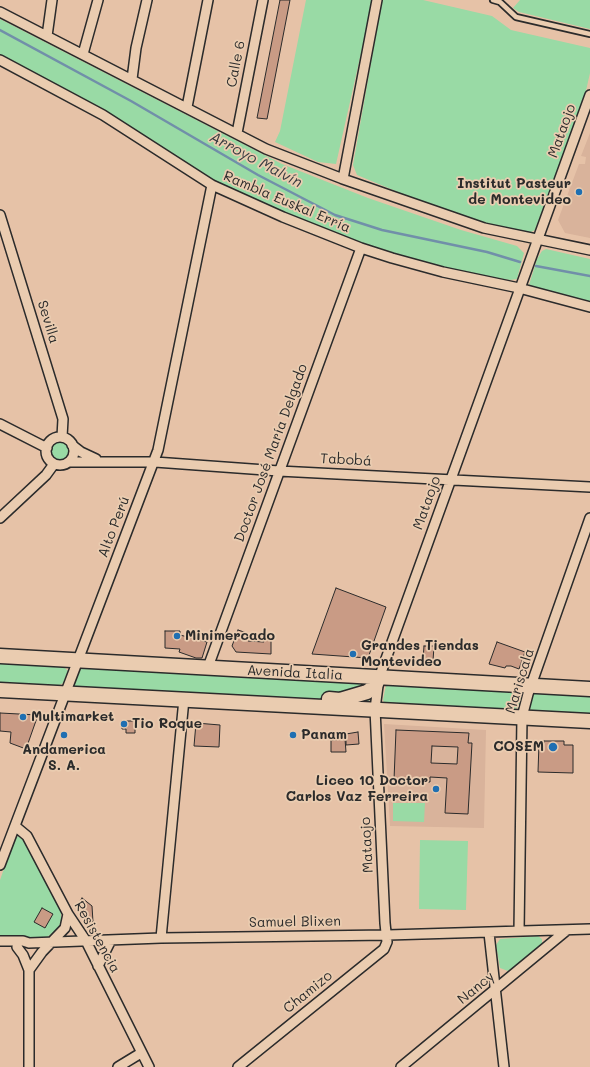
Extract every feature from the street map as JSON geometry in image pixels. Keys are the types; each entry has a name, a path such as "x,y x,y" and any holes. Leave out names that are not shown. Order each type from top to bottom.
{"main road":[{"name":"Avenida Italia","path":"0,656 590,689"},
{"path":"274,704 295,698 340,700 367,692 374,687 379,678"},
{"path":"0,690 590,721"}],"street":[{"path":"46,36 52,0"},
{"path":"83,54 98,0"},
{"path":"132,79 136,48 147,0"},
{"path":"187,107 208,0"},
{"name":"Calle 6","path":"237,133 263,0"},
{"path":"343,179 377,0"},
{"path":"0,12 266,149 343,179 484,228 590,250"},
{"name":"Rambla Euskal Erría","path":"0,60 103,115 212,185 283,218 361,248 443,272 519,288 590,307"},
{"name":"Mataojo","path":"388,935 385,924 375,709 379,678 590,95"},
{"name":"Alto Perú","path":"0,866 160,443 212,185"},
{"name":"Sevilla","path":"0,215 63,419 62,438"},
{"name":"Doctor José María Delgado","path":"208,667 361,248"},
{"path":"0,424 47,448"},
{"path":"0,518 46,475 54,464 48,459 47,448 54,439 62,438"},
{"name":"Tabobá","path":"62,438 66,439 81,452 102,461"},
{"path":"69,462 73,454 72,445"},
{"name":"Tabobá","path":"54,464 62,465 69,462 102,461 154,462 279,471 590,487"},
{"name":"Mariscala","path":"519,931 522,717 531,686 590,518"},
{"path":"161,938 184,699"},
{"name":"Resistencia","path":"15,826 28,836 68,914 86,941 149,1067"},
{"path":"29,970 42,952 65,928 68,914"},
{"name":"Samuel Blixen","path":"0,941 23,940 29,943 161,938 489,933 590,929"},
{"name":"Nancy","path":"401,1067 567,930"},
{"path":"489,933 494,991 504,1067"},
{"name":"Chamizo","path":"238,1067 384,949 388,935"},
{"path":"98,966 111,940"},
{"path":"0,946 24,946 29,943"},
{"path":"17,946 23,955 29,970 29,1067"},
{"path":"118,1067 141,1053"}],"lane":[{"path":"493,0 501,1 516,17 590,34"}],"shaded area":[{"name":"Institut Pasteur de Montevideo","path":"590,133 590,238 565,233 558,220 579,164 585,164 586,157 581,156"},
{"name":"Liceo 10 Doctor Carlos Vaz Ferreira","path":"384,724 486,730 484,828 390,826"}],"green space":[{"path":"306,0 373,0 336,164 318,162 275,142 280,131"},
{"path":"382,0 423,0 492,16 511,30 590,48 590,73 585,95 535,230 527,234 453,215 357,175 353,165"},
{"path":"520,0 590,0 590,29 519,12 513,8"},
{"path":"0,19 282,164 368,198 461,230 517,246 524,253 517,279 510,280 432,265 378,249 308,224 205,177 118,120 60,87 0,56"},
{"path":"546,249 590,259 590,304 529,285 537,259 542,251"},
{"path":"60,440 67,443 70,450 67,457 60,460 53,457 50,450 53,443"},
{"path":"0,663 64,667 68,671 63,683 58,686 0,683"},
{"path":"83,667 368,683 370,694 369,701 365,703 75,687 74,683 79,669"},
{"path":"386,685 517,691 522,697 518,707 514,710 385,704 383,700"},
{"path":"534,693 590,695 590,716 531,711 529,706"},
{"path":"393,803 425,803 424,822 393,821"},
{"path":"18,836 24,840 61,911 61,921 58,929 47,937 0,938 0,880 14,840"},
{"path":"420,840 468,841 466,910 419,909"},
{"path":"538,936 542,939 542,945 513,970 508,971 500,968 496,945 500,939"}],"building":[{"path":"280,0 290,0 267,119 257,118"},
{"path":"336,588 386,607 368,658 312,654"},
{"path":"238,630 250,634 248,641 264,642 264,639 271,641 271,654 236,652 232,646"},
{"path":"165,631 180,631 180,635 207,642 202,658 196,658 179,652 180,649 165,648"},
{"path":"497,642 525,652 519,669 511,666 506,666 505,668 489,664"},
{"path":"424,646 434,646 433,661 423,660"},
{"path":"0,713 38,715 26,749 10,743 11,732 0,731"},
{"path":"122,721 135,721 135,733 126,733 126,729 122,729"},
{"path":"196,723 220,725 219,747 194,746"},
{"path":"396,730 469,733 468,743 472,743 468,814 445,813 447,778 430,777 430,782 394,780","holes":["432,746 458,747 457,764 431,763"]},
{"path":"358,732 359,744 346,745 346,734"},
{"path":"345,739 346,752 331,752 331,740"},
{"path":"544,741 564,741 564,745 573,745 573,773 538,772 539,743 544,743"},
{"path":"82,898 92,906 93,922 77,906"},
{"path":"42,908 53,914 45,928 34,922"}],"waterway":[{"name":"Arroyo Malvín","path":"0,30 131,101 258,175 335,215 382,230 487,252 520,262"},
{"name":"Arroyo Malvín","path":"536,266 590,276"}],"place":[{"name":"Institut Pasteur de Montevideo","path":"579,192"},
{"name":"Minimercado","path":"177,636"},
{"name":"Grandes Tiendas Montevideo","path":"353,654"},
{"name":"Multimarket","path":"23,717"},
{"name":"Tio Roque","path":"124,724"},
{"name":"Andamerica S. A.","path":"64,735"},
{"name":"Panam","path":"293,735"},
{"name":"COSEM","path":"553,747"},
{"name":"Liceo 10 Doctor Carlos Vaz Ferreira","path":"436,789"}]}
